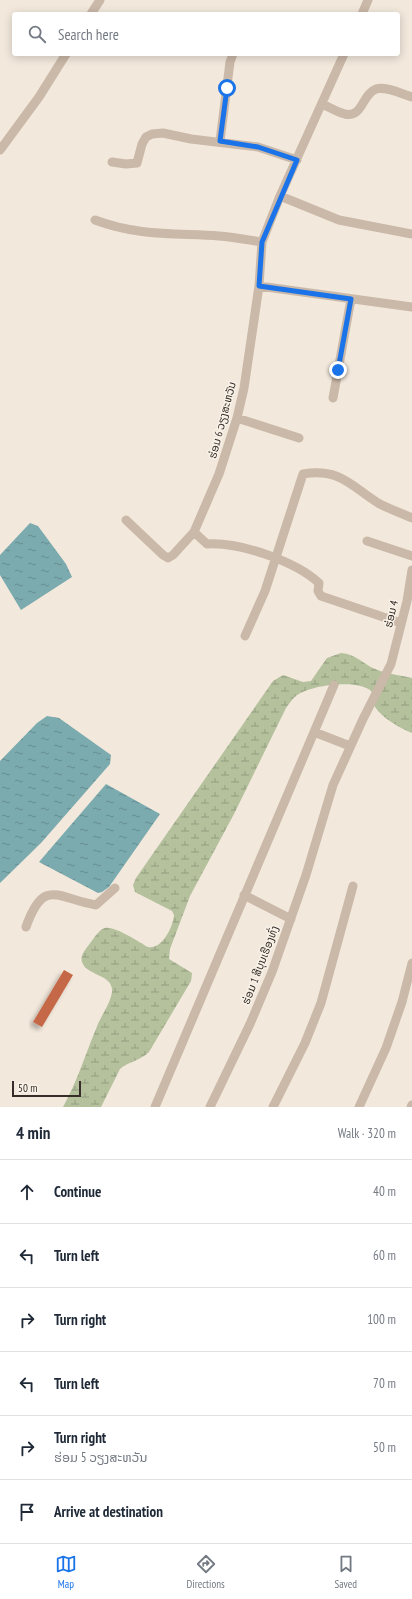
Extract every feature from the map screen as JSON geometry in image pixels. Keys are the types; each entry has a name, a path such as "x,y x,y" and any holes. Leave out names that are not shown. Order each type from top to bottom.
{"street":[{"path":"92,12 100,0"},
{"path":"363,12 368,0"},
{"path":"0,150 39,97 65,56"},
{"path":"220,141 230,62 232,56"},
{"name":"ຮ່ອມ 6 ວຽງສະຫວັນ","path":"126,520 168,558 173,555 194,532 219,474 237,418 244,388 259,286 262,242 280,196 343,56"},
{"path":"322,104 344,114 350,114 358,112 370,92 377,89 389,90 412,97"},
{"path":"112,162 126,164 137,163 142,144 146,137 152,134 163,133 191,139 220,141 258,147 297,160"},
{"path":"280,196 339,220 412,234"},
{"path":"95,220 117,228 142,232 220,236 262,242"},
{"path":"259,286 412,307"},
{"path":"334,398 351,299"},
{"path":"237,418 299,438"},
{"path":"245,636 265,591 274,558 303,474 309,473 344,479 378,503 412,518"},
{"path":"194,532 207,544 222,543 240,546 274,558 310,574 319,583 318,591 321,596 402,623"},
{"path":"367,541 412,556"},
{"name":"ຮ່ອມ 4","path":"350,746 391,664 402,623 412,570"},
{"path":"155,1107 334,685"},
{"path":"314,732 350,746"},
{"name":"ຮ່ອມ 1 ສີບຸນເຮືອງທົ່ງ","path":"210,1107 253,1017 291,919 333,785 350,746"},
{"path":"274,1107 305,1043 321,1003 353,886"},
{"path":"26,926 33,908 41,899 49,895 60,894 96,905 115,888"},
{"path":"244,895 291,919"},
{"path":"359,1107 386,1048 402,1002 412,963"}],"green space":[{"path":"341,653 351,655 379,671 412,678 412,733 382,715 375,707 372,692 363,687 344,684 321,686 302,692 293,699 286,708 234,814 190,896 170,949 169,959 192,973 191,981 149,1052 120,1069 101,1107 63,1107 77,1078 112,992 109,982 85,967 82,962 82,955 84,951 98,933 105,928 120,931 148,947 158,945 166,937 173,920 174,915 172,911 135,892 133,885 136,878 273,681 283,675 303,682 311,681 327,658"}],"water":[{"path":"30,523 38,526 66,564 72,577 21,610 0,575 0,555"},
{"path":"47,716 59,718 111,755 110,764 41,843 0,883 0,761 37,723"},
{"path":"106,784 160,814 109,887 98,893 39,862"}],"building":[{"path":"64,970 73,975 42,1027 33,1022"}],"route":[{"path":"227,88 220,141 258,147 297,160 280,196 262,242 259,260 259,286 351,299 338,370"}]}
